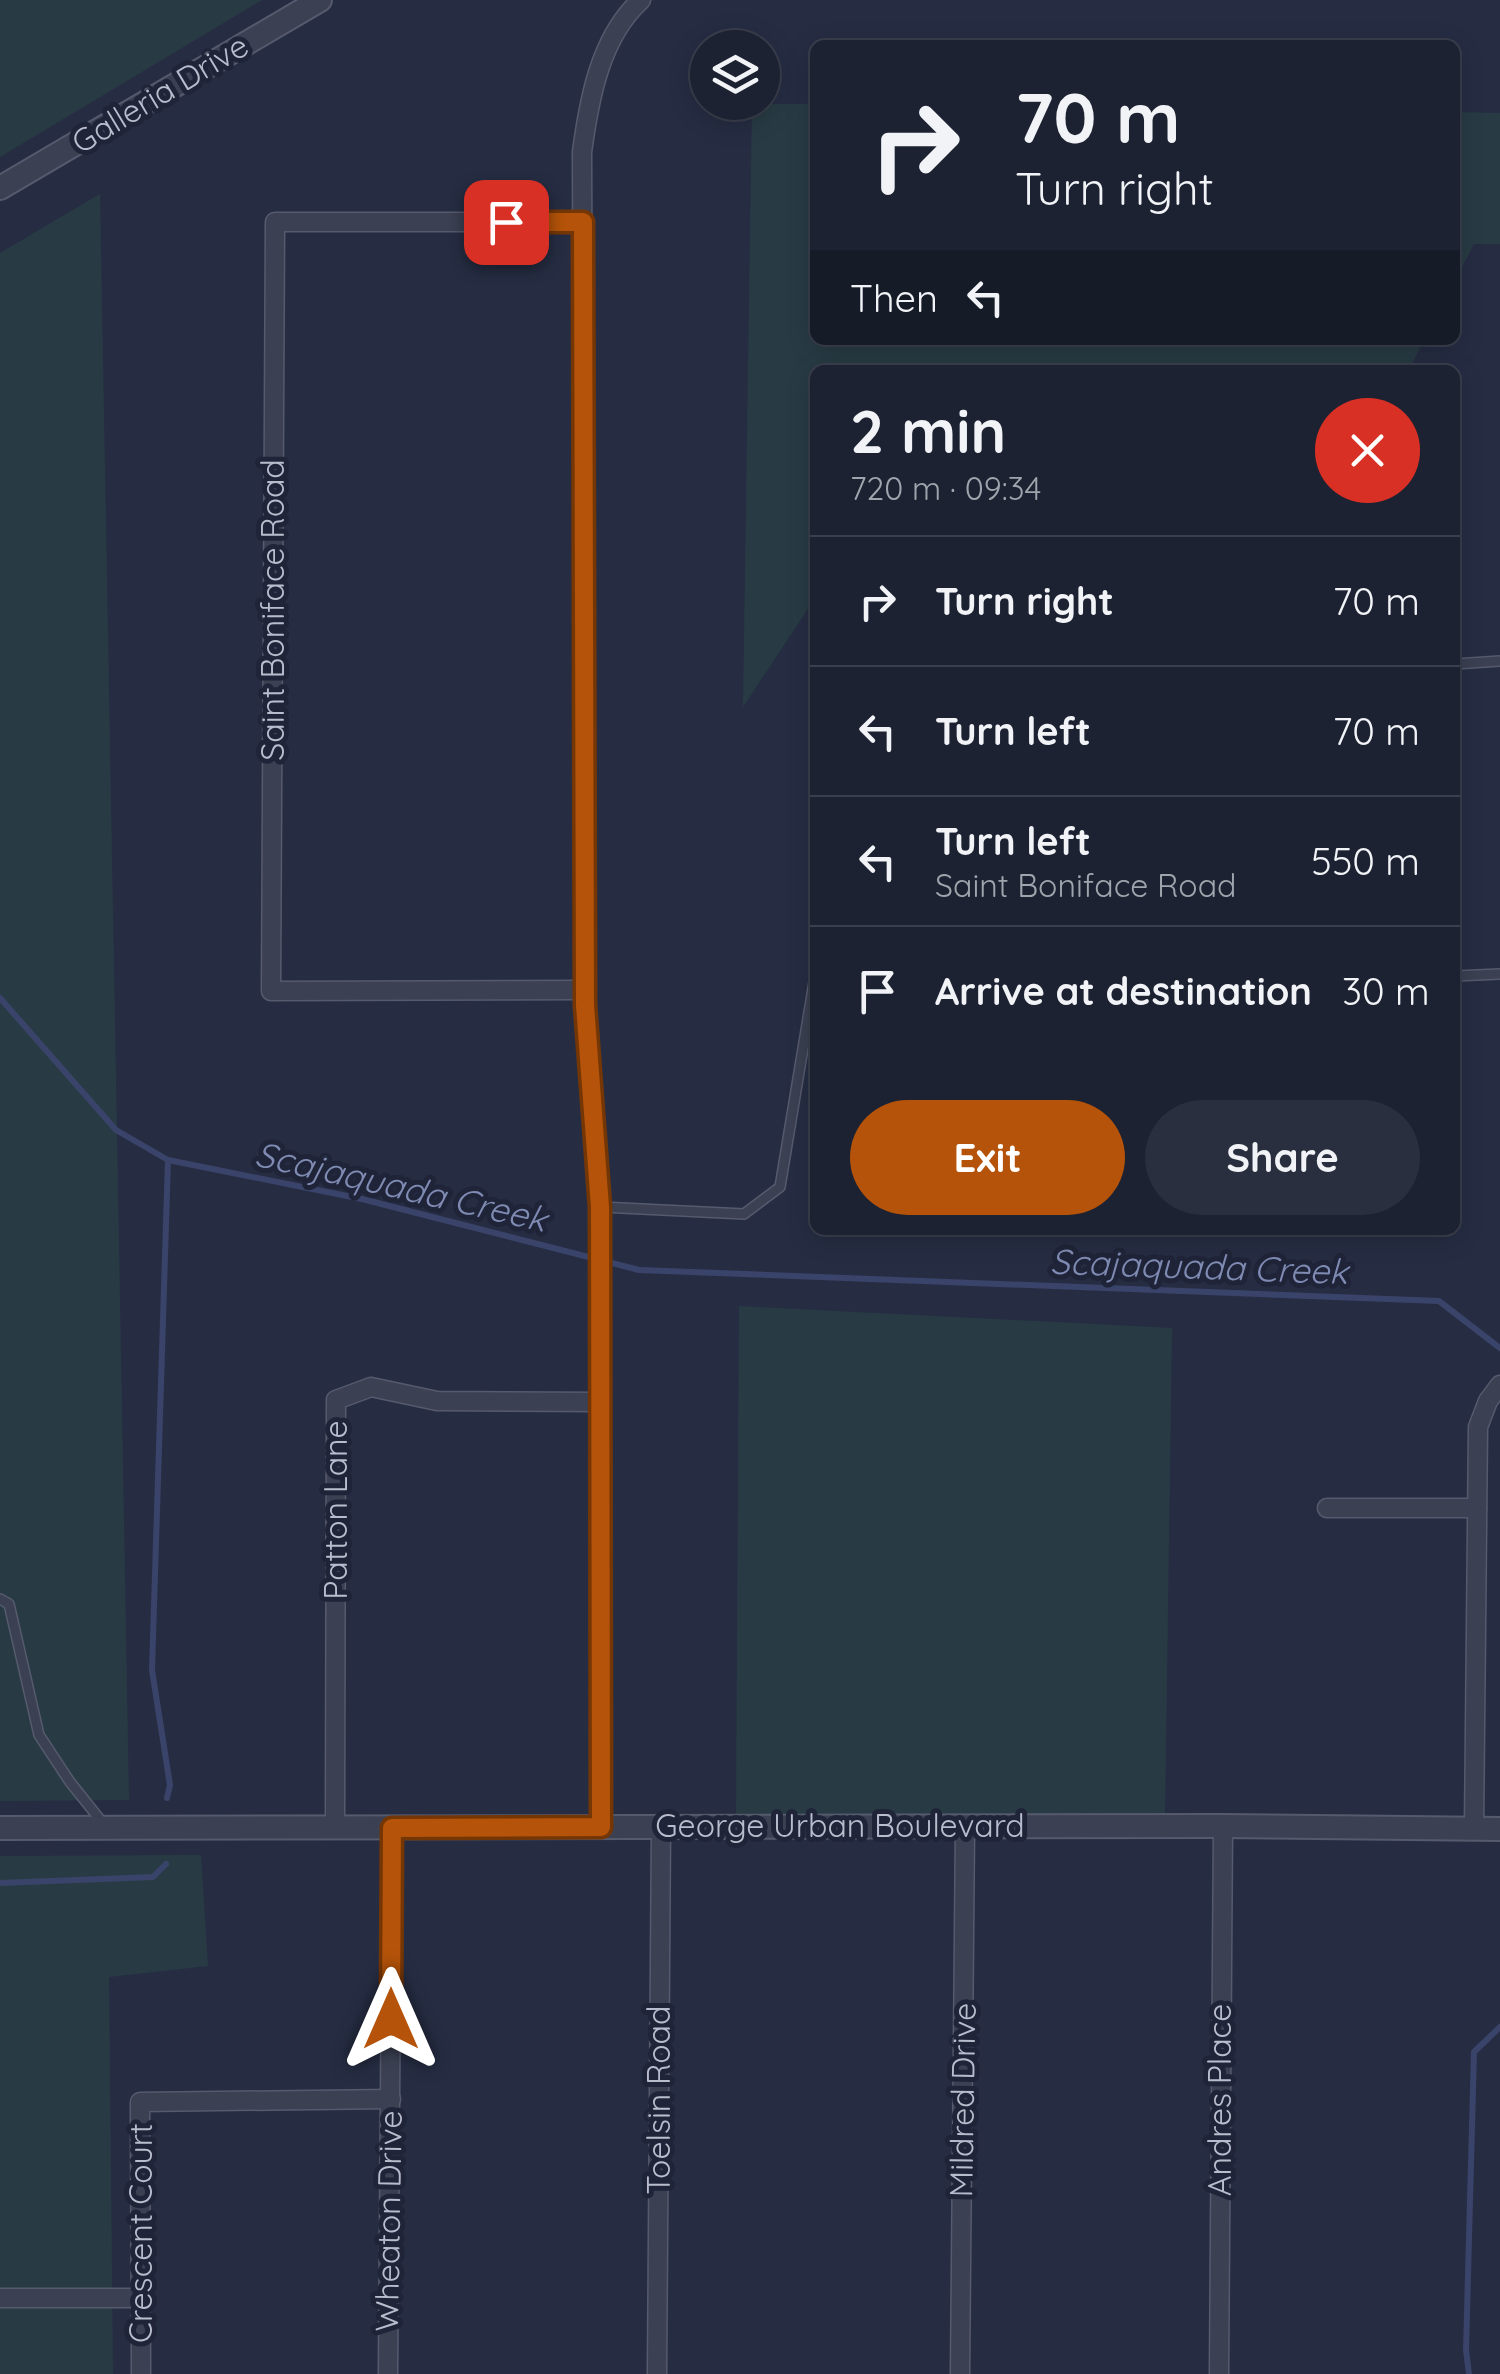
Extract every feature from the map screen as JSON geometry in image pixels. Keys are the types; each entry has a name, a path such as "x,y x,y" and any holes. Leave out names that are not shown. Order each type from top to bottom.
{"street":[{"name":"Galleria Drive","path":"0,188 320,0"},
{"path":"601,1827 600,1207 585,990 582,152 596,79 618,28 640,0"},
{"name":"Saint Boniface Road","path":"583,222 276,222 271,991 585,990"},
{"name":"Patton Lane","path":"336,1828 336,1400 371,1388 436,1401 601,1402"},
{"path":"1474,1829 1478,1427 1495,1391"},
{"path":"1327,1508 1476,1508"},
{"name":"Toelsin Road","path":"657,2374 660,1826"},
{"name":"Mildred Drive","path":"960,2374 965,1826"},
{"name":"Andres Place","path":"1218,2374 1223,1826"},
{"name":"George Urban Boulevard","path":"0,1828 1500,1829"},
{"name":"Wheaton Drive","path":"388,2374 392,1828"},
{"name":"Crescent Court","path":"141,2374 140,2102 391,2099"},
{"path":"0,2298 141,2298"}],"lane":[{"path":"1460,664 1500,661"},
{"path":"1460,976 1500,974"},
{"path":"600,1207 744,1214 780,1187 810,1006"},
{"path":"0,1598 10,1604 39,1736 107,1828"}],"shaded area":[{"path":"0,0 262,0 0,157"},
{"path":"780,104 810,104 810,345 1422,345 1412,365 810,365 810,606 743,707 752,120 780,120"},
{"path":"1460,112 1500,113 1500,244 1474,244 1460,271"},
{"path":"100,194 129,1800 0,1801 0,253"},
{"path":"739,1306 1172,1328 1165,1815 736,1815"},
{"path":"201,1855 208,1966 109,1977 113,2374 0,2374 0,1856"}],"waterway":[{"name":"Scajaquada Creek","path":"0,998 116,1130 168,1160 362,1199 639,1270 1439,1301 1500,1348"},
{"path":"167,1798 170,1785 152,1670 168,1160"},
{"path":"0,1883 153,1877 166,1864"},
{"path":"1469,2374 1466,2350 1474,2052 1500,2027"}],"route":[{"path":"391,2019 392,1828 601,1827 600,1207 585,1005 583,222 506,222"}]}
